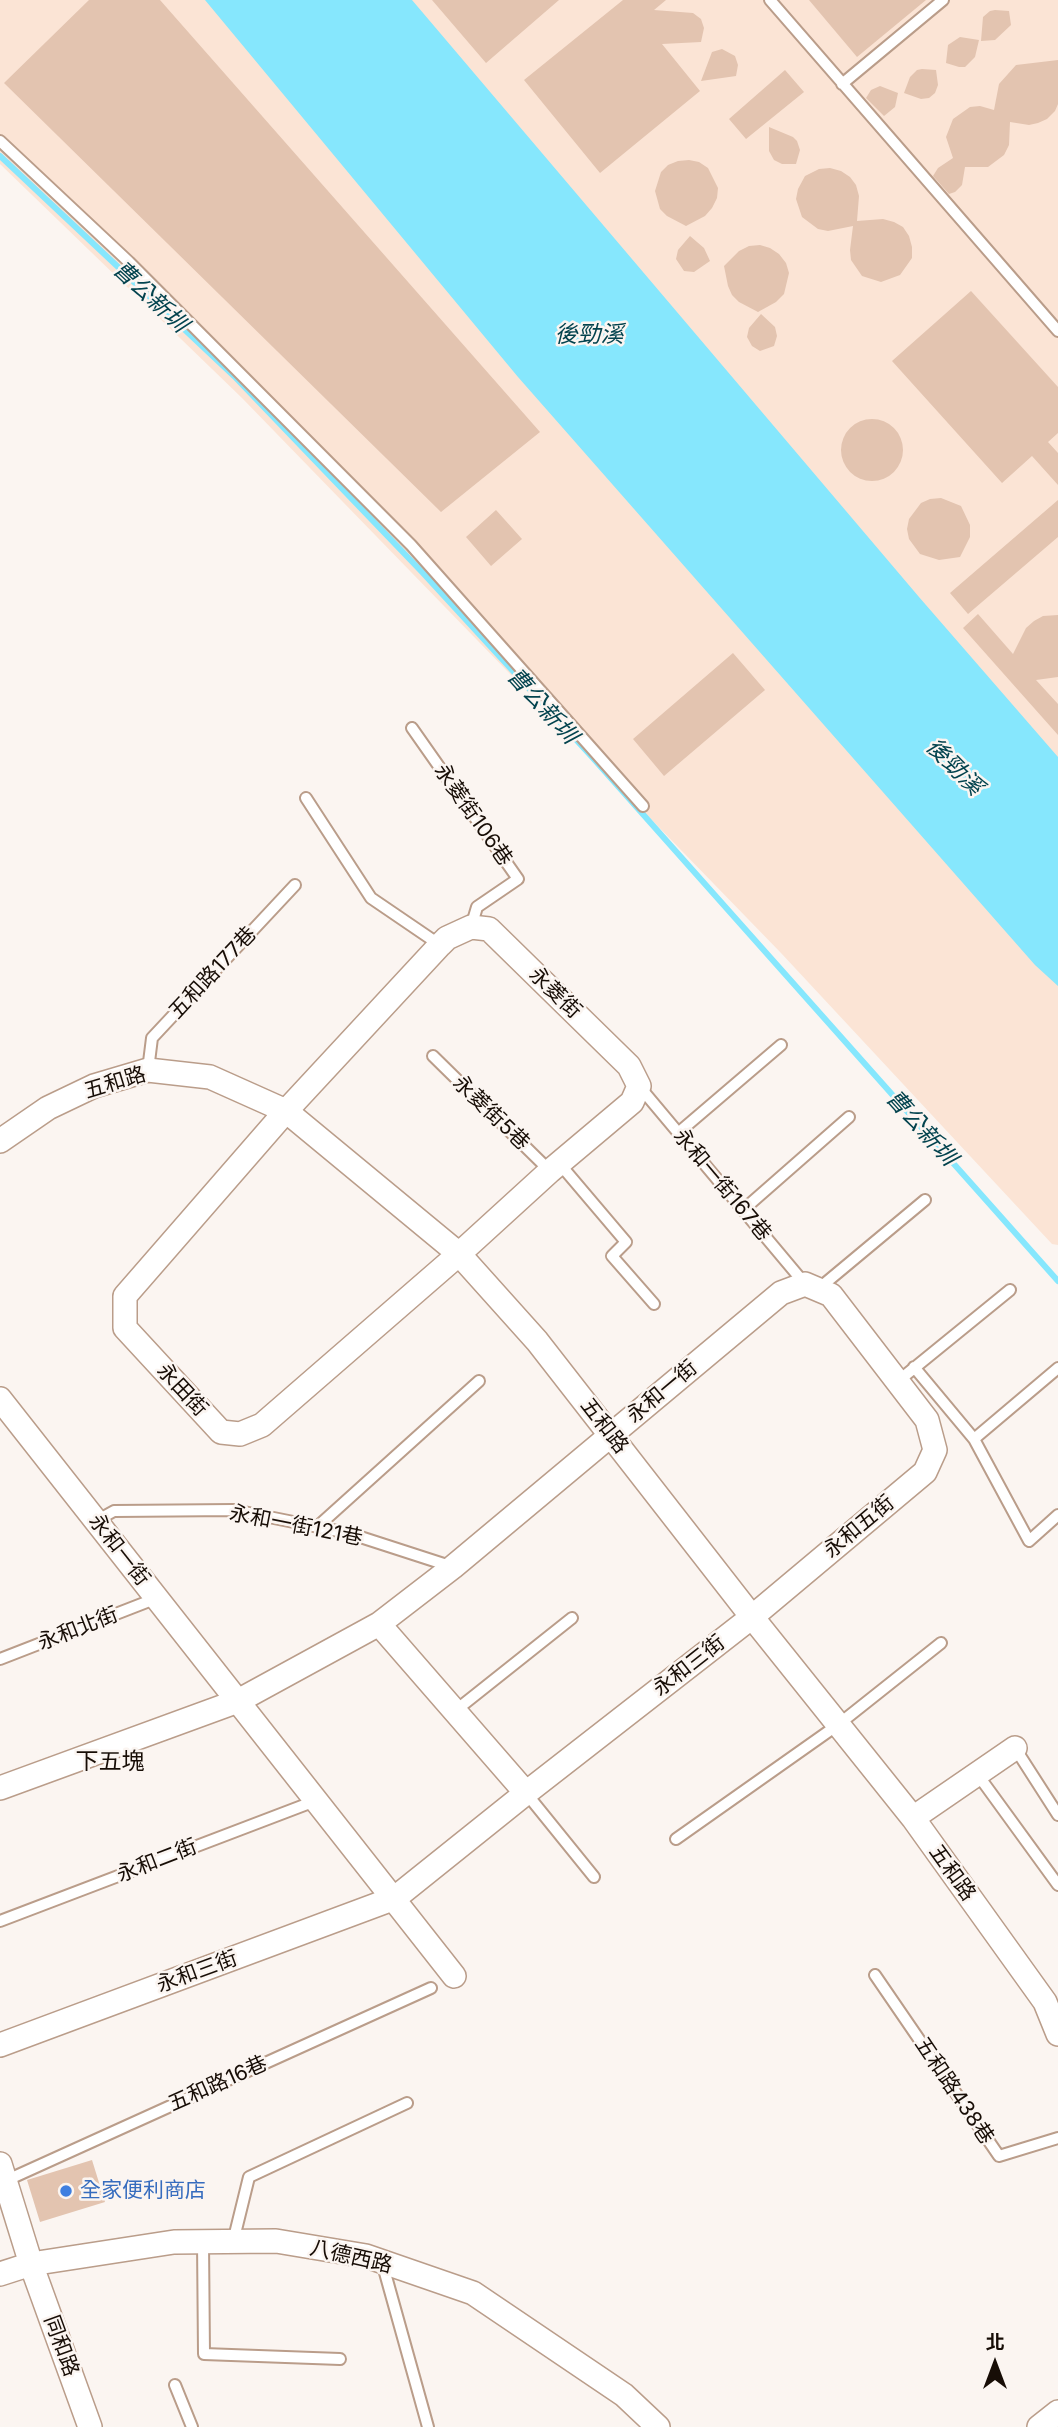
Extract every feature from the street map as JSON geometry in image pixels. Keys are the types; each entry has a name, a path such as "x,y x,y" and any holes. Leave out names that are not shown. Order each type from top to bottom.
{"street":[{"path":"286,1111 447,938 471,927"},
{"name":"永菱街","path":"471,927 489,929 629,1066 639,1086"},
{"name":"五和路","path":"0,1140 48,1108 94,1086 148,1070 210,1077 286,1111 459,1254 537,1341 1052,1997 1058,2034"},
{"path":"459,1254 554,1167 632,1102 639,1086"},
{"name":"永田街","path":"286,1111 125,1296 125,1328 221,1432 240,1434 261,1425 459,1254"},
{"path":"811,1287 831,1295 906,1374"},
{"name":"永和一街","path":"0,1788 238,1702 379,1624 453,1567 781,1293 811,1287"},
{"name":"永和五街","path":"752,1617 925,1472 935,1450 927,1420 906,1374"},
{"name":"永和一街","path":"0,1399 238,1702"},
{"name":"永和三街","path":"0,2045 395,1898 752,1617"},
{"path":"379,1624 526,1793"},
{"path":"238,1702 454,1976"},
{"path":"913,1818 1015,1748"},
{"path":"3,2172 31,2264"},
{"name":"八德西路","path":"0,2274 31,2264 173,2242 276,2241 366,2256 473,2293 625,2396 658,2427"},
{"name":"同和路","path":"31,2264 90,2427"},
{"path":"1038,2427 1058,2412"}],"lane":[{"path":"770,0 1058,331"},
{"path":"842,84 943,0"},
{"path":"0,141 129,262 411,545 643,806"},
{"name":"永菱街106巷","path":"412,728 518,879 477,907 471,927"},
{"path":"306,798 371,898 440,945"},
{"name":"五和路177巷","path":"148,1070 152,1038 295,885"},
{"path":"678,1133 781,1045"},
{"name":"永菱街5巷","path":"433,1056 554,1167 626,1242 612,1256 654,1304"},
{"name":"永和一街167巷","path":"639,1086 811,1287"},
{"path":"743,1210 849,1117"},
{"path":"811,1287 925,1200"},
{"path":"1010,1290 906,1374 974,1438 1029,1541 1058,1515"},
{"path":"974,1438 1058,1368"},
{"path":"317,1527 479,1381"},
{"name":"永和一街121巷","path":"96,1521 114,1511 234,1510 348,1533 453,1567"},
{"name":"永和北街","path":"0,1659 157,1598"},
{"path":"454,1711 572,1618"},
{"path":"676,1839 839,1724 941,1643"},
{"path":"1015,1748 1058,1815"},
{"path":"978,1775 1058,1885"},
{"path":"526,1793 594,1877"},
{"name":"永和二街","path":"0,1921 315,1801"},
{"name":"五和路438巷","path":"875,1975 999,2156 1058,2138"},
{"name":"五和路16巷","path":"3,2172 431,1988"},
{"path":"233,2242 249,2177 407,2103"},
{"path":"203,2242 204,2354 340,2359"},
{"path":"382,2262 428,2427"},
{"path":"175,2385 192,2427"}],"shaded area":[{"path":"0,0 1058,0 1058,1245 1052,1244 781,953 242,398 0,164"}],"water":[{"name":"後勁溪","path":"205,0 412,0 1058,757 1058,986 1035,965 518,377"}],"building":[{"path":"89,0 160,0 540,432 441,512 4,83"},
{"path":"432,0 559,0 486,63"},
{"path":"623,0 666,0 654,10 693,13 701,19 704,28 701,42 662,44 700,91 600,173 524,80"},
{"path":"809,0 926,0 857,57"},
{"path":"995,10 1009,11 1011,25 995,40 981,41 983,17"},
{"path":"960,37 979,40 975,57 965,67 946,63 948,45"},
{"path":"722,49 735,56 738,65 736,76 701,81 712,52"},
{"path":"1058,60 1058,104 1055,111 1038,123 1029,125 1010,122 1009,145 1004,155 988,167 965,167 962,185 949,194 933,176 938,168 953,158 946,137 953,119 970,107 980,106 994,110 999,84 1016,65"},
{"path":"922,69 936,70 938,85 929,98 921,99 904,93 910,77"},
{"path":"785,70 804,92 746,139 729,119"},
{"path":"880,86 898,93 895,107 884,116 866,98 871,90"},
{"path":"769,127 797,141 800,150 796,164 782,164 774,160 769,151"},
{"path":"689,160 708,168 718,188 712,208 705,216 686,226 660,209 655,191 661,172 668,165"},
{"path":"819,169 841,171 856,185 859,196 857,221 883,219 894,222 903,227 909,236 912,258 900,275 881,282 862,276 851,260 853,226 828,231 818,229 802,217 796,199 805,176"},
{"path":"690,236 704,248 710,261 694,272 684,271 676,259 678,250"},
{"path":"760,245 779,254 789,273 784,294 758,312 732,295 724,266 739,251"},
{"path":"971,291 1058,387 1058,433 1048,442 1058,453 1058,485 1032,456 1002,483 892,361"},
{"path":"761,314 775,327 777,336 774,346 760,351 752,346 747,337 749,328"},
{"path":"866,419 878,419 894,428 901,438 901,462 894,472 878,481 866,481 855,476 846,467 841,456 841,444 846,433 855,424"},
{"path":"941,498 961,506 970,525 970,537 960,557 939,560 920,554 909,539 907,529 909,519 921,503"},
{"path":"1058,500 1058,537 968,614 950,593"},
{"path":"496,510 522,539 491,566 466,537"},
{"path":"978,614 1013,654 1026,628 1034,621 1043,616 1058,615 1058,677 1036,680 1058,704 1058,735 963,628"},
{"path":"733,653 765,690 664,776 633,739"},
{"name":"全家便利商店","path":"92,2160 105,2202 40,2222 27,2180"}],"waterway":[{"name":"曹公新圳","path":"0,156 234,376 422,572 592,757 1058,1281"}],"place":[{"name":"全家便利商店","path":"66,2191"}],"district":[{"name":"下五塊","path":"110,1762"}]}
